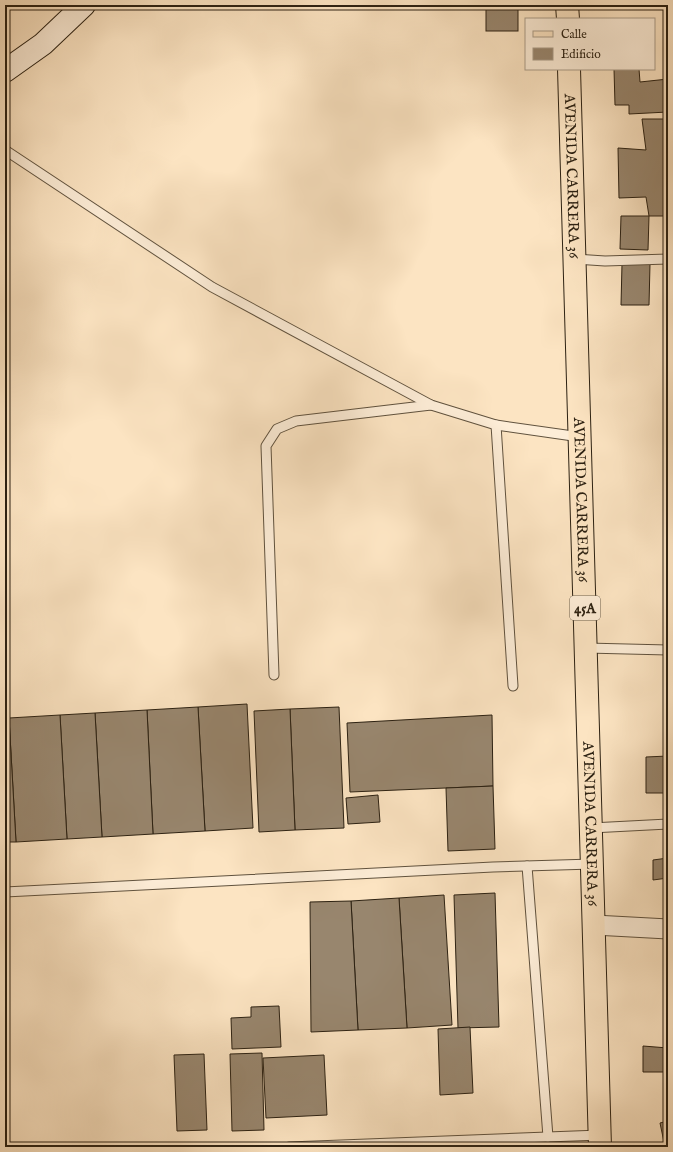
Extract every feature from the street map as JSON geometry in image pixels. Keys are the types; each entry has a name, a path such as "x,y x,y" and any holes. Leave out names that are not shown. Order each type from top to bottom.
{"main road":[{"path":"5,71 43,44 84,5"},
{"path":"567,5 568,18"},
{"name":"AVENIDA CARRERA 36","path":"569,70 600,1141"}],"street":[{"path":"594,925 668,929"}],"lane":[{"path":"5,150 212,287 431,406 496,425 580,437"},
{"path":"575,259 605,261 668,259"},
{"path":"274,675 266,446 277,429 296,421 431,406"},
{"path":"496,425 513,686"},
{"path":"586,648 668,650"},
{"path":"592,828 668,824"},
{"path":"5,892 592,864"},
{"path":"527,866 548,1137"},
{"path":"289,1147 548,1137 600,1141"}],"building":[{"path":"486,5 518,5 518,31 486,31"},
{"path":"614,70 639,70 640,82 668,79 668,112 629,114 629,105 615,105"},
{"path":"642,119 668,119 668,216 649,216 646,197 619,198 618,148 646,150"},
{"path":"621,216 649,216 648,250 620,249"},
{"path":"622,264 650,264 649,305 621,305"},
{"path":"247,704 253,828 205,831 198,707"},
{"path":"198,707 205,831 153,834 147,710"},
{"path":"339,707 344,828 295,830 290,709"},
{"path":"290,709 295,830 259,832 254,711"},
{"path":"147,710 153,834 102,837 95,713"},
{"path":"95,713 102,837 67,839 60,715"},
{"path":"60,715 67,839 16,842 9,718"},
{"path":"492,715 493,786 350,792 347,723"},
{"path":"5,718 9,718 16,842 5,842"},
{"path":"668,756 668,793 646,793 646,757"},
{"path":"493,786 495,849 448,851 446,788"},
{"path":"378,795 380,822 348,824 346,798"},
{"path":"668,858 668,878 653,880 653,860"},
{"path":"495,893 499,1027 458,1028 454,895"},
{"path":"444,895 452,1025 407,1028 399,898"},
{"path":"399,898 407,1028 358,1030 351,901"},
{"path":"351,901 358,1030 311,1032 310,902"},
{"path":"279,1006 281,1047 232,1049 231,1018 251,1017 251,1007"},
{"path":"470,1027 473,1093 440,1095 438,1029"},
{"path":"643,1046 668,1048 668,1072 643,1072"},
{"path":"262,1053 264,1130 232,1131 230,1054"},
{"path":"204,1054 207,1130 177,1131 174,1055"},
{"path":"324,1055 327,1115 266,1118 263,1058"},
{"path":"668,1121 668,1147 665,1147 660,1123"}]}
